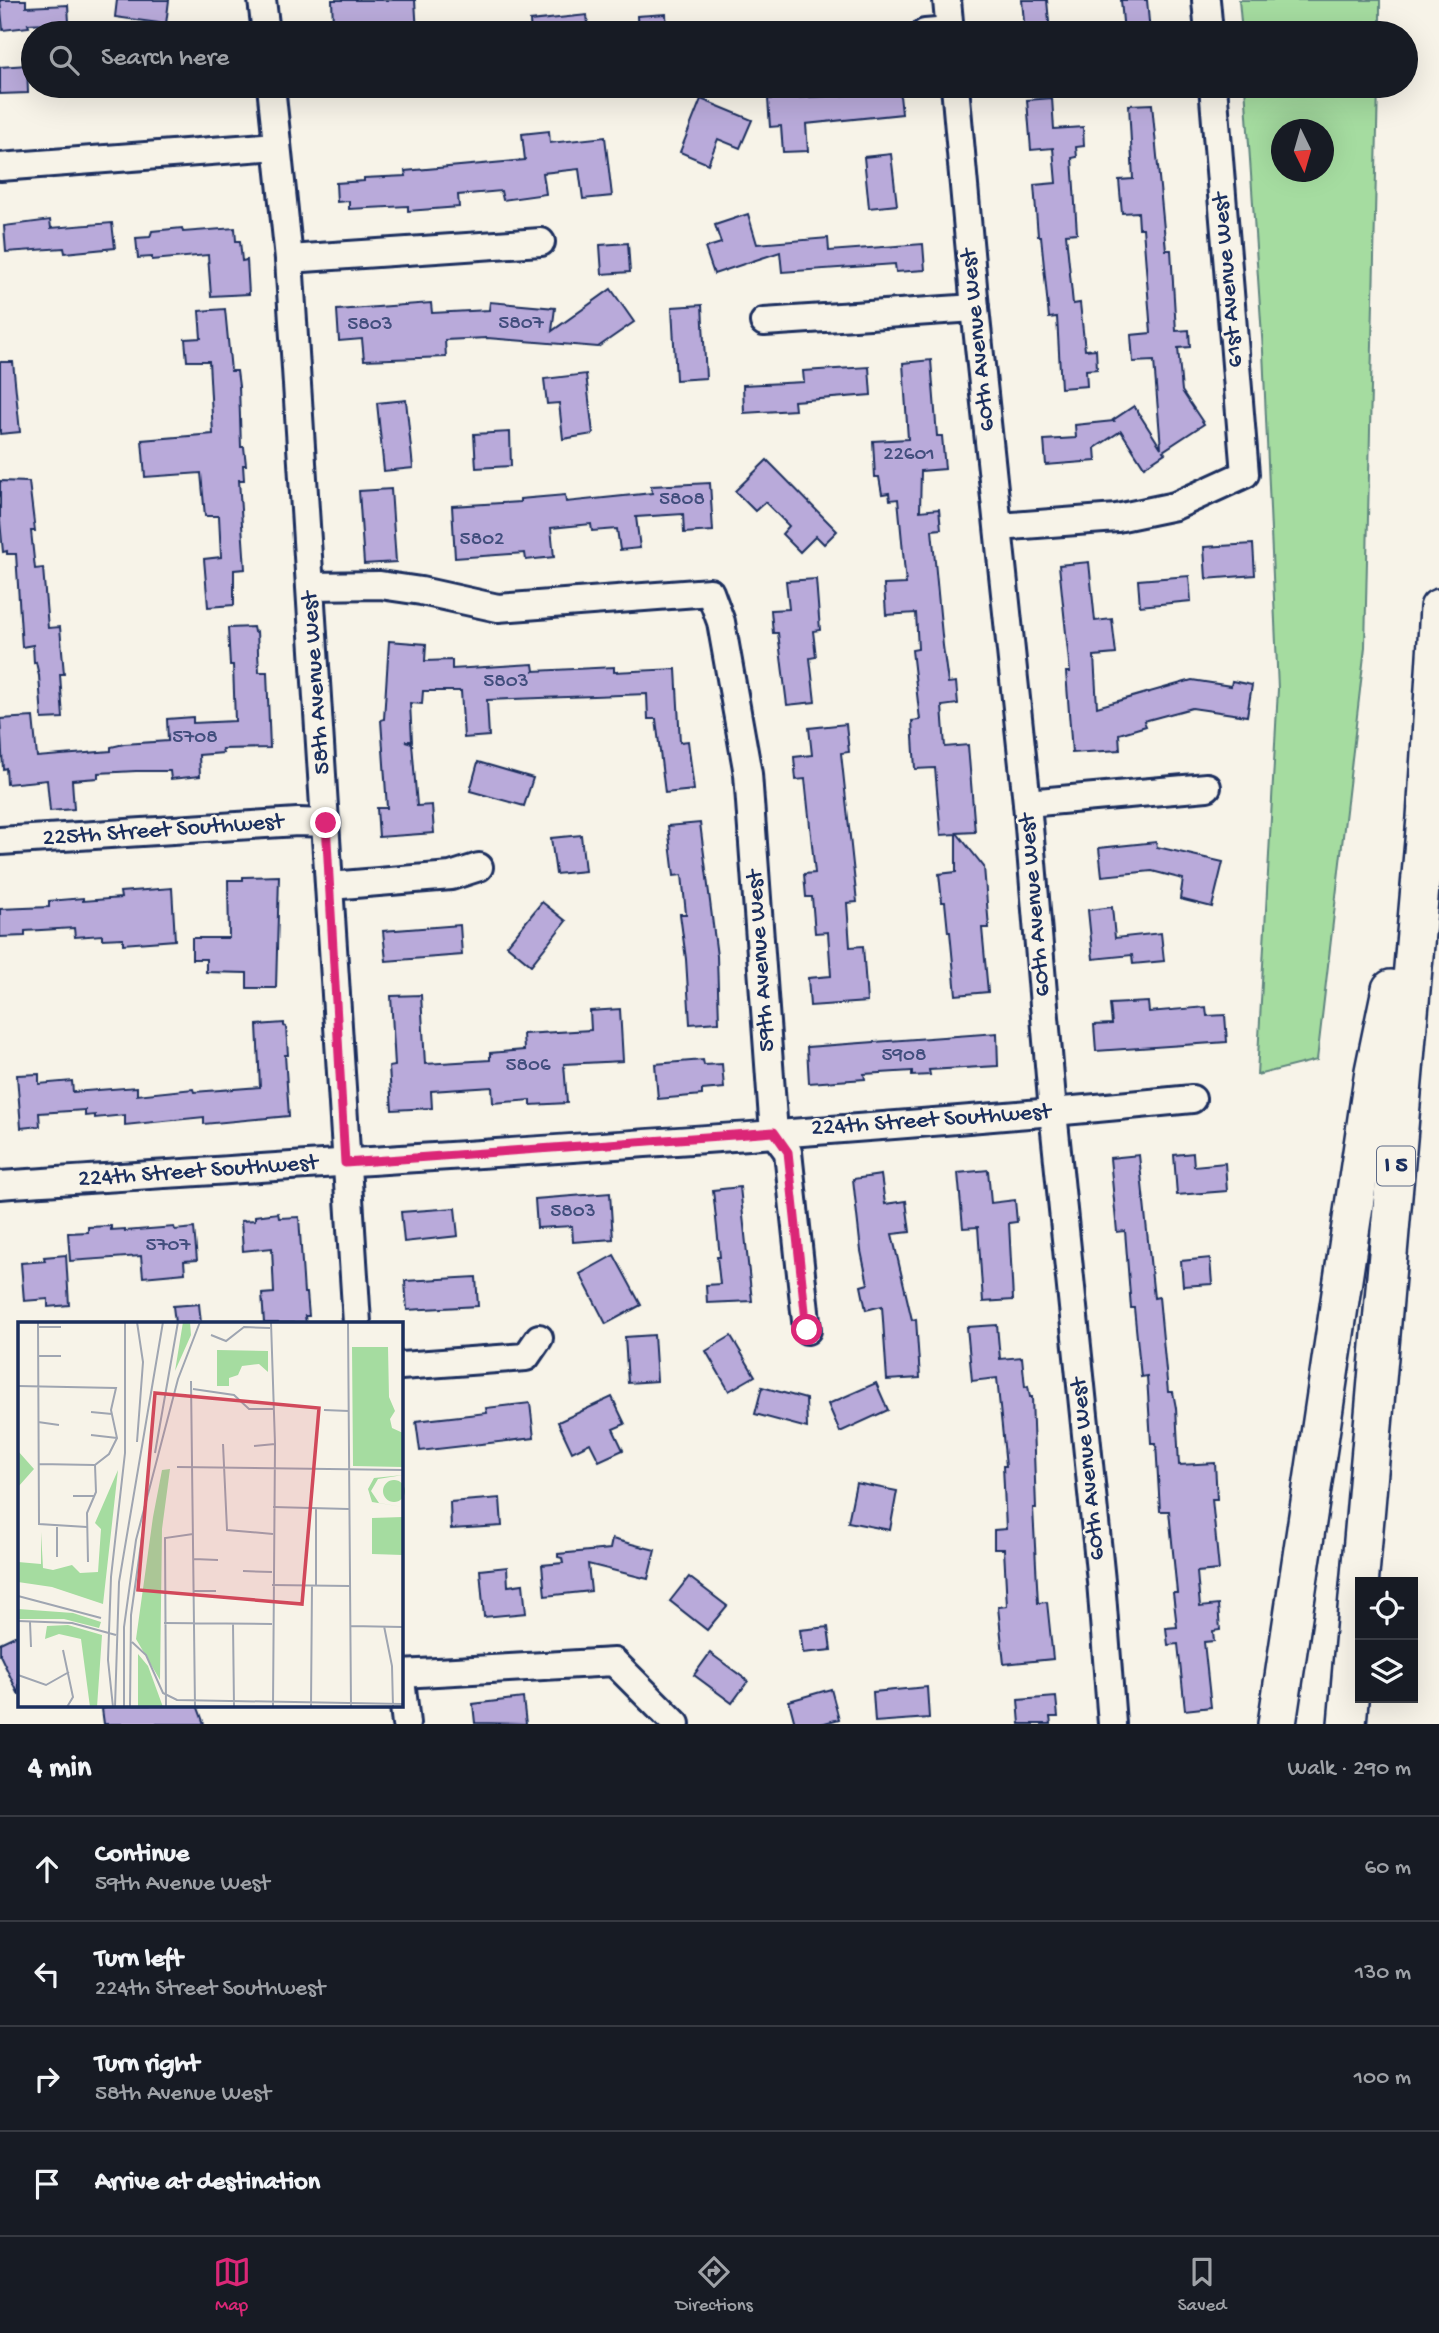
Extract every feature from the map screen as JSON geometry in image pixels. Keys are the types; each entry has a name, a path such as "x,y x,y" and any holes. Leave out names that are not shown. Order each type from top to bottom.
{"highway":[{"name":"I 5","path":"1347,1724 1426,818 1439,608"},
{"path":"1277,1724 1372,1084 1439,741"}],"street":[{"path":"262,0 265,21"},
{"path":"944,21 947,0"},
{"path":"1206,0 1208,21"},
{"name":"58th Avenue West","path":"272,98 289,260 357,1322"},
{"name":"60th Avenue West","path":"956,98 975,308 1027,803 1053,1112 1101,1581 1112,1724"},
{"name":"61st Avenue West","path":"999,527 1117,518 1175,506 1245,474 1214,98"},
{"path":"0,167 277,146"},
{"path":"289,260 541,242"},
{"path":"764,322 975,308"},
{"name":"59th Avenue West","path":"311,586 380,585 498,607 710,592 721,622 748,775 774,1132 788,1152 807,1330"},
{"path":"1027,803 1207,787"},
{"name":"225th Street Southwest","path":"0,841 298,822 326,823"},
{"path":"330,887 451,876 479,867"},
{"name":"224th Street Southwest","path":"0,1185 1053,1112 1192,1099"},
{"path":"402,1366 526,1357 540,1338"},
{"path":"402,1676 614,1662 676,1724"},
{"path":"402,1686 406,1724"}],"green space":[{"path":"1239,0 1380,0 1380,21 1241,21"},
{"path":"1246,98 1378,98 1365,647 1317,1060 1257,1075 1278,689 1263,351"}],"building":[{"path":"0,0 26,0 26,7 68,5 69,21 21,21 21,28 3,30"},
{"path":"117,0 169,0 166,21 115,17"},
{"path":"332,0 415,0 416,21 333,21"},
{"path":"1022,0 1047,0 1049,21 1024,21"},
{"path":"1121,0 1147,0 1149,21 1123,21"},
{"path":"666,14 666,21 637,21 637,16"},
{"path":"587,15 588,21 530,21"},
{"path":"21,65 21,93 0,94 0,67"},
{"path":"900,98 902,114 806,124 808,151 783,152 781,126 770,127 768,99"},
{"path":"1052,98 1054,129 1083,127 1084,146 1076,147 1077,157 1072,158 1077,233 1066,234 1073,304 1080,303 1085,350 1096,349 1097,369 1086,370 1087,386 1061,388 1057,317 1049,318 1034,185 1056,183 1053,148 1031,150 1027,100"},
{"path":"701,99 752,120 740,148 718,139 708,164 680,152"},
{"path":"1152,104 1166,250 1171,250 1176,331 1189,330 1190,347 1178,348 1182,391 1204,424 1144,467 1121,431 1095,448 1096,461 1046,465 1044,440 1076,438 1075,425 1114,421 1134,406 1161,448 1154,361 1133,362 1131,335 1151,333 1143,228 1139,228 1138,212 1122,213 1119,180 1133,179 1129,105"},
{"path":"549,131 550,143 605,137 612,196 583,199 579,169 543,173 546,194 503,200 501,191 458,195 459,207 408,211 408,206 349,209 349,201 337,202 336,183 364,181 364,178 406,176 405,171 525,160 522,134"},
{"path":"891,154 897,205 869,208 864,157"},
{"path":"748,214 757,244 828,238 829,251 923,244 925,270 896,272 895,264 782,272 780,252 714,274 705,248 721,243 715,225"},
{"path":"50,220 51,228 112,223 115,248 65,253 64,248 6,252 4,226"},
{"path":"182,228 183,232 235,228 236,241 240,241 242,261 247,260 249,294 211,296 208,255 152,260 152,257 138,258 136,238 150,237 152,231"},
{"path":"628,243 630,272 602,274 600,245"},
{"path":"611,289 634,322 598,347 487,338 445,340 446,357 364,360 362,339 339,341 337,310 431,303 432,313 489,310 490,302 555,308 552,331"},
{"path":"702,305 706,378 676,380 672,307"},
{"path":"225,309 231,371 237,371 241,447 244,447 246,465 243,465 244,480 239,480 245,569 234,570 234,605 208,607 204,559 221,557 219,516 205,516 201,473 145,477 142,440 213,434 209,361 187,361 185,339 201,338 199,311"},
{"path":"931,360 937,436 942,436 945,469 921,471 920,511 939,509 941,529 932,530 943,646 948,683 956,682 958,704 942,706 945,747 968,745 975,832 957,833 984,867 989,928 982,928 988,992 956,995 950,932 945,902 942,902 939,874 956,872 956,834 941,835 935,768 915,769 912,721 920,720 912,650 918,649 916,613 886,615 884,585 906,584 898,499 890,500 889,493 882,494 879,477 875,477 873,441 908,439 903,363"},
{"path":"0,362 13,362 20,432 0,434"},
{"path":"869,367 871,395 794,401 795,410 744,413 743,385 804,382 803,371"},
{"path":"586,374 593,434 563,439 559,403 547,404 544,379"},
{"path":"406,400 413,468 384,471 377,403"},
{"path":"510,432 511,466 476,468 474,434"},
{"path":"767,460 837,531 824,544 816,536 800,552 782,534 789,526 765,502 755,511 735,491"},
{"path":"0,481 29,482 35,531 31,531 35,569 43,568 48,628 60,627 64,674 60,674 63,718 42,719 39,676 36,662 34,663 33,645 22,647 16,554 3,552"},
{"path":"710,483 713,531 684,533 683,514 636,517 640,548 620,550 617,529 592,531 591,524 551,528 554,557 526,560 525,553 455,558 452,506 520,502 520,499 565,495 566,502 652,493 651,486"},
{"path":"391,489 396,562 364,564 359,491"},
{"path":"1253,544 1255,575 1206,579 1204,547"},
{"path":"1089,562 1095,621 1112,619 1116,654 1094,656 1097,707 1192,680 1231,686 1232,681 1252,685 1247,716 1192,708 1144,721 1146,726 1119,734 1120,750 1072,753 1066,672 1070,672 1059,565"},
{"path":"1189,576 1191,601 1140,606 1138,580"},
{"path":"816,579 820,630 813,631 816,657 810,658 815,702 787,705 778,633 773,633 771,610 789,609 786,581"},
{"path":"253,627 254,632 257,631 259,672 267,672 270,748 222,749 223,753 199,755 200,776 171,779 170,771 136,771 98,773 98,778 72,780 74,809 50,811 47,780 7,784 6,768 3,769 0,719 33,717 37,757 111,751 111,747 124,744 168,741 167,719 193,717 193,723 235,721 233,665 230,665 228,628"},
{"path":"389,641 426,644 425,661 452,660 452,669 533,664 534,671 614,667 614,672 676,669 680,742 688,741 694,790 665,793 656,719 648,719 647,694 487,700 489,736 464,738 461,691 423,691 422,704 410,703 412,741 405,741 412,743 417,806 432,805 434,833 379,837 377,808 387,808 381,720 384,719"},
{"path":"846,724 849,752 841,753 857,902 847,903 850,947 863,946 867,1002 810,1006 808,978 831,976 828,932 815,933 812,897 806,897 804,874 815,873 805,779 796,780 794,757 812,755 809,728"},
{"path":"478,762 533,778 524,806 470,791"},
{"path":"700,823 717,956 719,1022 690,1024 680,914 686,914 682,875 674,876 668,826"},
{"path":"581,835 585,871 556,874 551,838"},
{"path":"1156,842 1157,847 1223,862 1212,907 1180,899 1183,879 1152,871 1102,876 1099,848"},
{"path":"279,876 276,988 247,988 247,973 206,972 206,959 192,959 192,938 229,938 228,880"},
{"path":"172,888 175,940 123,944 123,938 102,939 102,935 75,937 74,928 25,931 25,936 0,937 0,909 49,907 49,901 121,898 120,892"},
{"path":"542,902 566,921 531,965 507,945"},
{"path":"1112,907 1115,938 1161,933 1164,961 1133,964 1132,955 1093,959 1088,910"},
{"path":"460,925 462,955 386,961 383,931"},
{"path":"421,995 425,1064 490,1060 490,1053 524,1050 523,1034 591,1030 590,1011 620,1009 623,1061 564,1064 567,1103 531,1105 531,1100 493,1103 492,1087 431,1091 432,1108 392,1110 389,1067 395,1066 391,996"},
{"path":"1148,1002 1149,1012 1206,1007 1207,1016 1225,1015 1227,1042 1096,1051 1094,1025 1112,1024 1110,1004"},
{"path":"284,1023 288,1055 285,1055 289,1116 204,1124 204,1117 125,1125 125,1115 95,1118 95,1115 85,1116 85,1110 39,1113 40,1126 21,1128 17,1075 39,1074 39,1084 72,1081 73,1092 137,1087 137,1095 193,1089 194,1092 260,1087 257,1025"},
{"path":"997,1033 998,1066 929,1070 930,1075 912,1076 912,1071 864,1074 865,1079 809,1083 807,1047"},
{"path":"703,1060 704,1065 722,1064 724,1088 702,1090 702,1095 658,1099 655,1064"},
{"path":"1193,1153 1194,1166 1225,1163 1227,1191 1177,1195 1174,1155"},
{"path":"1139,1155 1154,1298 1159,1297 1168,1392 1173,1392 1176,1408 1179,1465 1215,1463 1217,1499 1212,1499 1219,1570 1197,1572 1200,1607 1218,1605 1220,1630 1213,1631 1214,1641 1204,1642 1211,1707 1185,1710 1178,1644 1168,1645 1166,1628 1177,1627 1173,1593 1177,1593 1169,1511 1160,1511 1156,1443 1151,1443 1147,1376 1141,1377 1134,1308 1131,1308 1125,1231 1117,1232 1110,1158"},
{"path":"988,1170 991,1203 1015,1200 1017,1222 1009,1223 1013,1300 983,1302 978,1227 963,1228 958,1173"},
{"path":"881,1175 885,1204 906,1201 910,1232 892,1234 912,1320 916,1319 920,1378 887,1380 882,1306 866,1310 861,1286 868,1284 861,1251 853,1179"},
{"path":"740,1187 752,1301 707,1303 706,1285 720,1284 713,1190"},
{"path":"610,1193 613,1239 573,1242 572,1226 537,1228 535,1199"},
{"path":"455,1208 458,1236 404,1242 401,1212"},
{"path":"278,1213 279,1218 299,1217 304,1293 307,1293 309,1316 305,1316 306,1322 264,1322 262,1294 274,1293 272,1248 243,1251 241,1221 255,1220 255,1216"},
{"path":"111,1226 111,1230 125,1231 194,1228 197,1260 184,1261 185,1273 143,1277 141,1256 70,1261 68,1233 88,1232 88,1227"},
{"path":"66,1255 69,1305 48,1307 48,1299 24,1301 21,1263 45,1261 44,1257"},
{"path":"614,1255 641,1305 606,1324 580,1274"},
{"path":"1210,1258 1212,1284 1183,1286 1181,1261"},
{"path":"476,1277 478,1306 407,1310 405,1281"},
{"path":"199,1304 201,1322 175,1322 173,1306"},
{"path":"997,1325 1000,1359 1022,1357 1025,1387 1028,1386 1032,1397 1036,1508 1033,1508 1038,1603 1047,1602 1053,1659 1004,1664 998,1607 1007,1606 1004,1549 994,1549 994,1530 1006,1529 1003,1466 1006,1466 997,1378 972,1381 967,1327"},
{"path":"654,1335 657,1381 628,1383 625,1337"},
{"path":"731,1336 755,1376 729,1391 706,1351"},
{"path":"876,1383 888,1410 840,1432 828,1404"},
{"path":"762,1387 806,1399 807,1428 755,1414"},
{"path":"612,1397 625,1424 613,1429 623,1450 599,1461 590,1443 572,1452 558,1422"},
{"path":"530,1403 534,1438 420,1451 416,1421 487,1413 486,1408"},
{"path":"856,1483 897,1491 890,1530 848,1522"},
{"path":"500,1498 502,1526 451,1529 450,1502"},
{"path":"612,1539 655,1550 648,1579 588,1564 591,1591 545,1596 542,1565 563,1563 558,1554 610,1549"},
{"path":"507,1567 508,1586 523,1584 526,1613 484,1617 480,1570"},
{"path":"689,1577 727,1606 707,1630 670,1601"},
{"path":"828,1627 831,1650 803,1653 800,1630"},
{"path":"18,1634 18,1693 0,1655 0,1643"},
{"path":"710,1653 748,1681 732,1703 694,1675"},
{"path":"927,1687 929,1718 875,1722 873,1692"},
{"path":"831,1689 839,1719 821,1724 795,1724 789,1701"},
{"path":"1056,1697 1058,1717 1050,1717 1051,1724 1020,1724 1018,1700"},
{"path":"523,1698 526,1724 475,1723 473,1704"},
{"path":"110,1706 197,1706 204,1724 104,1724 102,1709"}],"route":[{"path":"326,823 345,1163 774,1132 788,1152 807,1330"}]}
